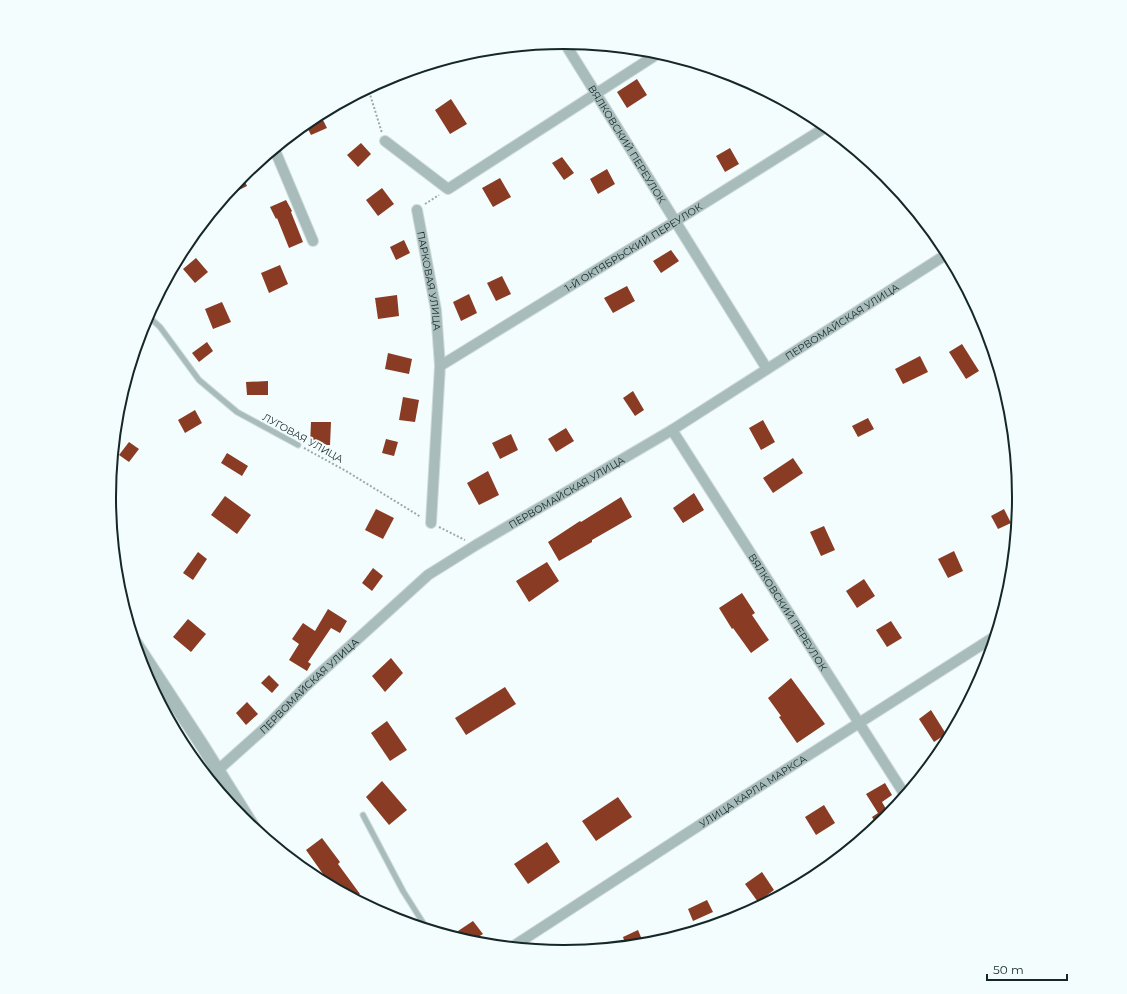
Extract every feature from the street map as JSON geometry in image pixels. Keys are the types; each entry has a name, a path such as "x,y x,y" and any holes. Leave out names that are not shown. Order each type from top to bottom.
{"street":[{"name":"ВЯЛКОВСКИЙ ПЕРЕУЛОК","path":"568,49 767,369"},
{"path":"385,141 448,189 651,58"},
{"name":"1-Й ОКТЯБРЬСКИЙ ПЕРЕУЛОК","path":"440,366 676,222 820,131"},
{"path":"276,153 313,241"},
{"name":"ПАРКОВАЯ УЛИЦА","path":"417,210 436,310 440,366 431,523"},
{"name":"ПЕРВОМАЙСКАЯ УЛИЦА","path":"218,770 266,727 306,686 428,575 476,545 672,430 942,257"},
{"name":"ВЯЛКОВСКИЙ ПЕРЕУЛОК","path":"672,430 902,790"},
{"name":"УЛИЦА КАРЛА МАРКСА","path":"519,942 859,722 988,641"},
{"path":"147,662 218,770 238,804"}],"lane":[{"name":"ЛУГОВАЯ УЛИЦА","path":"152,320 160,328 199,380 237,412 298,445"},
{"path":"363,815 403,891 423,922"}],"path":[{"path":"370,93 385,141"},
{"path":"417,210 448,189"},
{"name":"ЛУГОВАЯ УЛИЦА","path":"298,445 346,471 431,523 476,545"}],"building":[{"path":"637,79 647,95 627,108 617,92"},
{"path":"451,99 467,124 450,134 435,110"},
{"path":"323,120 327,128 311,135 308,130"},
{"path":"361,143 371,154 358,167 347,155"},
{"path":"730,148 739,164 725,172 716,156"},
{"path":"562,157 574,173 564,180 552,163"},
{"path":"607,169 615,184 598,194 590,179"},
{"path":"500,178 511,197 493,207 482,188"},
{"path":"245,182 247,186 237,191"},
{"path":"382,188 394,204 378,216 366,200"},
{"path":"286,200 292,211 291,212 303,242 289,248 277,218 276,219 270,207"},
{"path":"404,240 410,253 396,260 390,247"},
{"path":"671,250 679,261 661,273 653,261"},
{"path":"196,258 208,272 195,283 183,269"},
{"path":"280,265 288,284 269,293 261,273"},
{"path":"502,276 511,294 496,301 487,283"},
{"path":"627,286 635,301 613,313 604,298"},
{"path":"469,294 477,313 461,321 453,302"},
{"path":"397,295 399,316 378,319 375,298"},
{"path":"222,302 231,322 213,329 205,309"},
{"path":"207,342 213,351 199,362 192,353"},
{"path":"962,344 979,371 966,379 949,352"},
{"path":"388,353 412,359 409,374 385,369"},
{"path":"920,356 928,372 903,384 895,369"},
{"path":"268,381 268,395 247,395 246,382"},
{"path":"633,391 644,410 635,416 623,398"},
{"path":"403,397 419,400 415,422 399,420"},
{"path":"195,410 202,423 185,433 178,420"},
{"path":"868,418 874,429 858,437 852,426"},
{"path":"763,420 775,442 761,450 749,428"},
{"path":"311,422 331,422 330,445 310,445"},
{"path":"566,428 574,441 556,452 548,439"},
{"path":"511,434 518,450 500,459 492,443"},
{"path":"386,439 398,442 394,456 382,453"},
{"path":"129,442 139,449 129,462 119,455"},
{"path":"227,453 248,466 242,476 221,463"},
{"path":"793,458 803,473 773,493 763,478"},
{"path":"488,471 499,495 479,505 467,483"},
{"path":"694,493 704,510 683,523 673,508"},
{"path":"225,496 251,515 237,534 211,515"},
{"path":"621,497 632,517 559,561 548,542"},
{"path":"376,509 394,518 383,539 365,530"},
{"path":"1004,509 1011,523 998,529 991,516"},
{"path":"824,526 835,550 821,556 810,532"},
{"path":"954,551 963,571 948,578 938,559"},
{"path":"198,552 207,559 193,580 183,573"},
{"path":"547,562 559,581 529,602 516,581"},
{"path":"373,568 383,576 372,591 362,583"},
{"path":"864,579 875,596 857,608 846,591"},
{"path":"742,593 755,613 752,615 769,640 751,653 733,628 732,629 719,608"},
{"path":"328,609 347,621 340,633 331,628 308,662 311,664 307,671 289,660 299,644 292,639 303,623 315,631"},
{"path":"188,619 206,634 191,652 173,637"},
{"path":"891,621 902,638 887,647 876,630"},
{"path":"391,658 403,673 385,692 372,676"},
{"path":"269,675 279,685 272,693 261,683"},
{"path":"791,678 825,724 797,743 768,698"},
{"path":"505,687 516,704 466,735 455,718"},
{"path":"247,702 258,714 246,725 236,713"},
{"path":"931,710 945,732 941,737 934,742 919,719"},
{"path":"387,721 407,750 390,761 371,733"},
{"path":"382,781 407,810 389,825 366,797"},
{"path":"885,783 892,795 882,802 885,808 874,820 872,817 878,813 866,794"},
{"path":"618,797 632,817 596,841 582,821"},
{"path":"824,805 835,823 816,835 805,817"},
{"path":"322,838 340,862 338,864 360,894 358,895 324,875 306,850"},
{"path":"547,842 560,862 528,884 514,864"},
{"path":"762,872 774,890 757,901 745,884"},
{"path":"707,900 713,912 693,921 688,909"},
{"path":"473,921 483,934 479,937 458,931"},
{"path":"638,930 641,938 624,941 623,937"}]}
